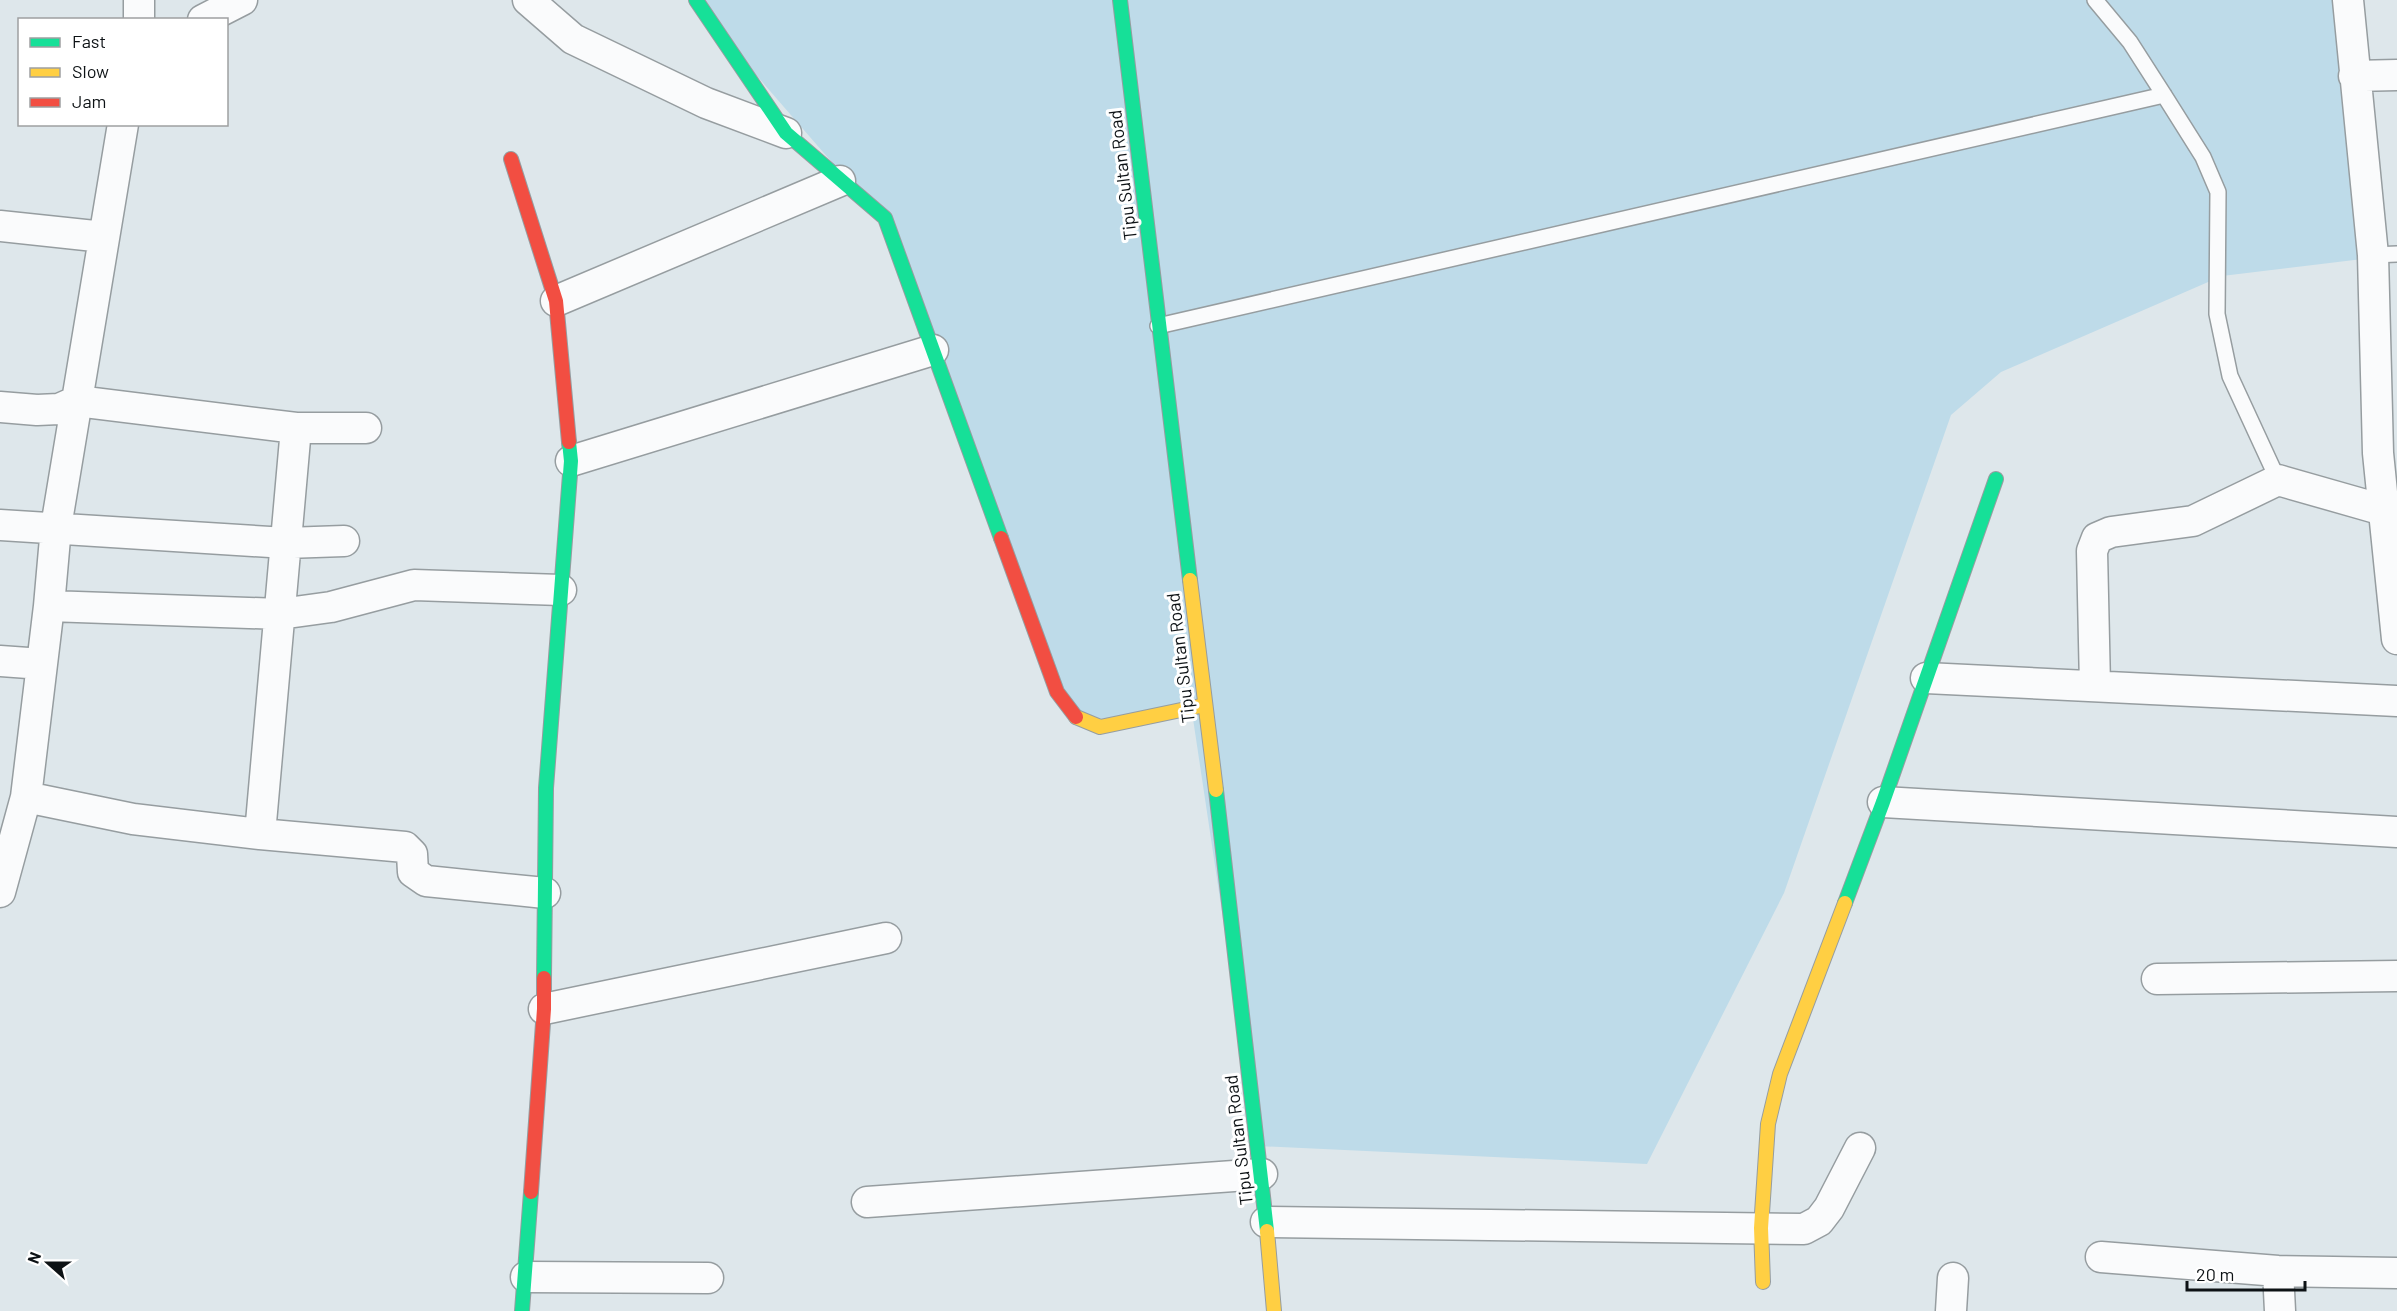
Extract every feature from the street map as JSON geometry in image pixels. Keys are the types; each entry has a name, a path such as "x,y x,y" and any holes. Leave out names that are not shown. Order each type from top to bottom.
{"street":[{"path":"140,0 140,18"},
{"path":"207,18 242,0"},
{"path":"528,0 573,39 706,103 786,133"},
{"path":"696,0 786,133 885,218 1057,692 1073,716 1100,727 1205,705"},
{"name":"Tipu Sultan Road","path":"1120,0 1262,1174 1274,1311"},
{"path":"2348,0 2354,76 2385,254 2387,452 2383,510 2397,639"},
{"path":"2354,76 2397,75"},
{"path":"0,892 26,796 56,527 123,126"},
{"path":"511,159 556,301 571,461 546,788 544,1009 522,1311"},
{"path":"556,301 840,181"},
{"path":"0,226 104,237"},
{"path":"571,461 933,350"},
{"path":"0,407 59,409 77,401 296,428 366,428"},
{"path":"260,834 296,428"},
{"path":"1763,1282 1761,1228 1768,1125 1780,1074 1882,802 1996,479"},
{"path":"2096,686 2092,551 2097,538 2111,531 2193,521 2277,480 2383,510"},
{"path":"0,525 286,543 344,541"},
{"path":"49,606 280,614 331,606 414,585 561,591"},
{"path":"0,661 42,664"},
{"path":"1926,678 2397,701"},
{"path":"26,796 133,819 405,848 412,854 413,872 426,881 545,893"},
{"path":"1882,802 2397,832"},
{"path":"544,1009 885,938"},
{"path":"2157,979 2397,976"},
{"path":"1266,1222 1804,1229 1819,1221 1829,1208 1860,1148"},
{"path":"867,1202 1262,1174"},
{"path":"2101,1257 2278,1271 2397,1273"},
{"path":"2278,1271 2280,1311"},
{"path":"526,1277 708,1278"},
{"path":"1951,1311 1953,1278"}],"lane":[{"path":"2095,0 2130,42 2164,95 2203,157 2218,192 2217,314 2230,376 2277,480"},
{"path":"1158,326 2164,95"}],"shaded area":[{"path":"691,0 2353,0 2379,257 2222,276 2001,372 1951,415 1784,893 1647,1164 1257,1146 1192,712 1071,721 882,220"}],"traffic: fast":[{"path":"696,0 786,133 885,218 1001,538"},
{"path":"1120,0 1190,580"},
{"path":"544,978 546,788 571,461 569,442"},
{"path":"1845,903 1883,802 1996,479"},
{"path":"1216,790 1267,1231"},
{"path":"522,1311 531,1192"}],"traffic: slow":[{"path":"1190,580 1216,790"},
{"path":"1076,717 1100,727 1205,705"},
{"path":"1763,1282 1761,1228 1768,1124 1780,1074 1845,903"},
{"path":"1267,1231 1274,1311"}],"traffic: jam":[{"path":"511,159 556,301 569,442"},
{"path":"1001,538 1057,692 1076,717"},
{"path":"531,1192 544,1009 544,978"}]}
